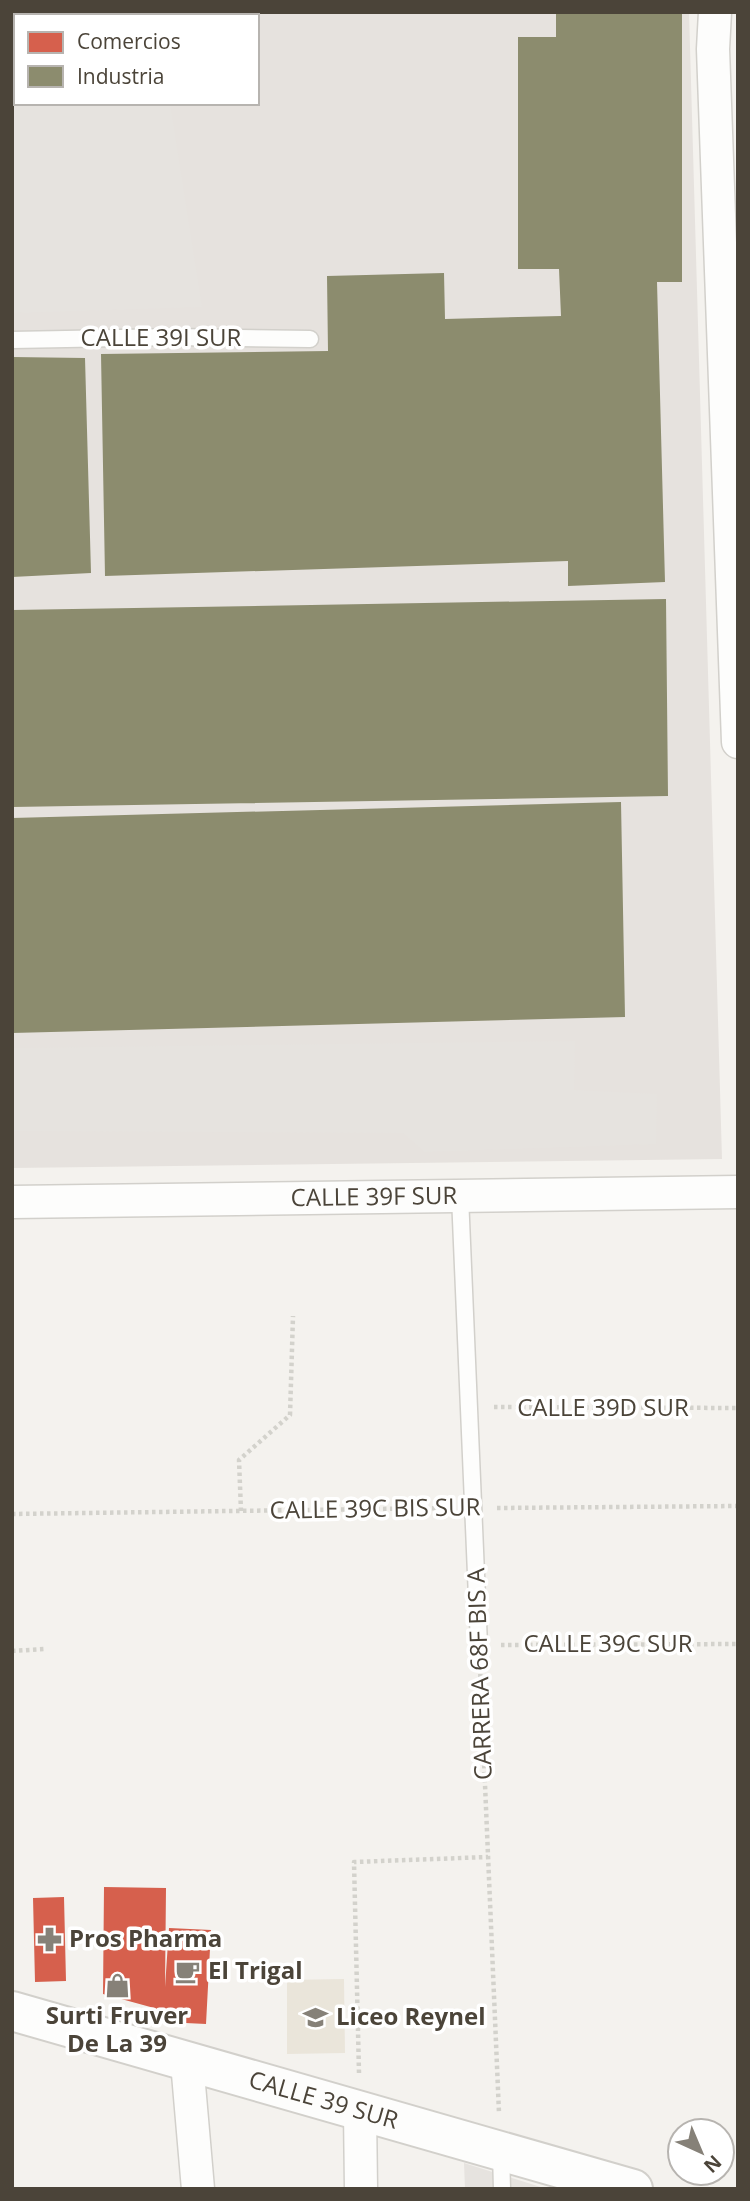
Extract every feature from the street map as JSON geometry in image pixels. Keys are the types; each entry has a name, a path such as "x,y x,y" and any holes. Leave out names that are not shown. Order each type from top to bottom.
{"street":[{"path":"715,12 713,49 738,742"},
{"name":"CALLE 39F SUR","path":"12,1202 738,1192"},
{"name":"CALLE 39 SUR","path":"12,2011 360,2112 501,2171 633,2189"},
{"path":"187,2062 198,2189"},
{"path":"360,2112 361,2189"}],"lane":[{"name":"CALLE 39I SUR","path":"12,340 174,337 310,339"},
{"name":"CARRERA 68F BIS A","path":"460,1196 479,1645"}],"path":[{"path":"241,1511 239,1460 290,1415 293,1317"},
{"name":"CALLE 39D SUR","path":"469,1407 738,1408"},
{"name":"CALLE 39C BIS SUR","path":"12,1514 738,1506"},
{"name":"CALLE 39C SUR","path":"479,1645 738,1644"},
{"name":"CARRERA 68F BIS A","path":"479,1645 501,2171"},
{"path":"12,1651 45,1649"},
{"path":"360,2112 354,1862 488,1857"}],"shaded area":[{"path":"12,12 689,12 722,1159 12,1168"},
{"path":"12,12 155,12 14,14 14,105 170,105 202,307 12,313"},
{"path":"575,1041 574,1090 657,1094 656,1144 425,1152 403,1133 12,1131 12,1048"},
{"name":"Liceo Reynel","path":"344,1979 345,2053 287,2054 287,1980"},
{"path":"464,2163 547,2189 465,2189"}],"building: Comercios":[{"path":"104,1887 166,1888 165,1987 169,1928 211,1930 206,2024 165,2022 165,2011 103,1994"},
{"name":"Pros Pharma","path":"64,1897 66,1981 35,1982 33,1898"}],"building: Industria":[{"path":"556,12 682,12 682,282 657,282 665,582 568,586 568,561 105,576 101,354 328,351 327,276 444,273 445,319 561,316 559,269 518,269 518,37 556,37"},
{"path":"12,357 85,358 91,573 12,577"},
{"path":"666,599 668,796 12,807 12,610"},
{"path":"621,802 625,1017 12,1033 12,818"}],"place":[{"name":"Pros Pharma","path":"49,1939"},
{"name":"El Trigal","path":"188,1971"},
{"name":"Surti Fruver De La 39","path":"117,1985"},
{"name":"Liceo Reynel","path":"316,2017"}]}
